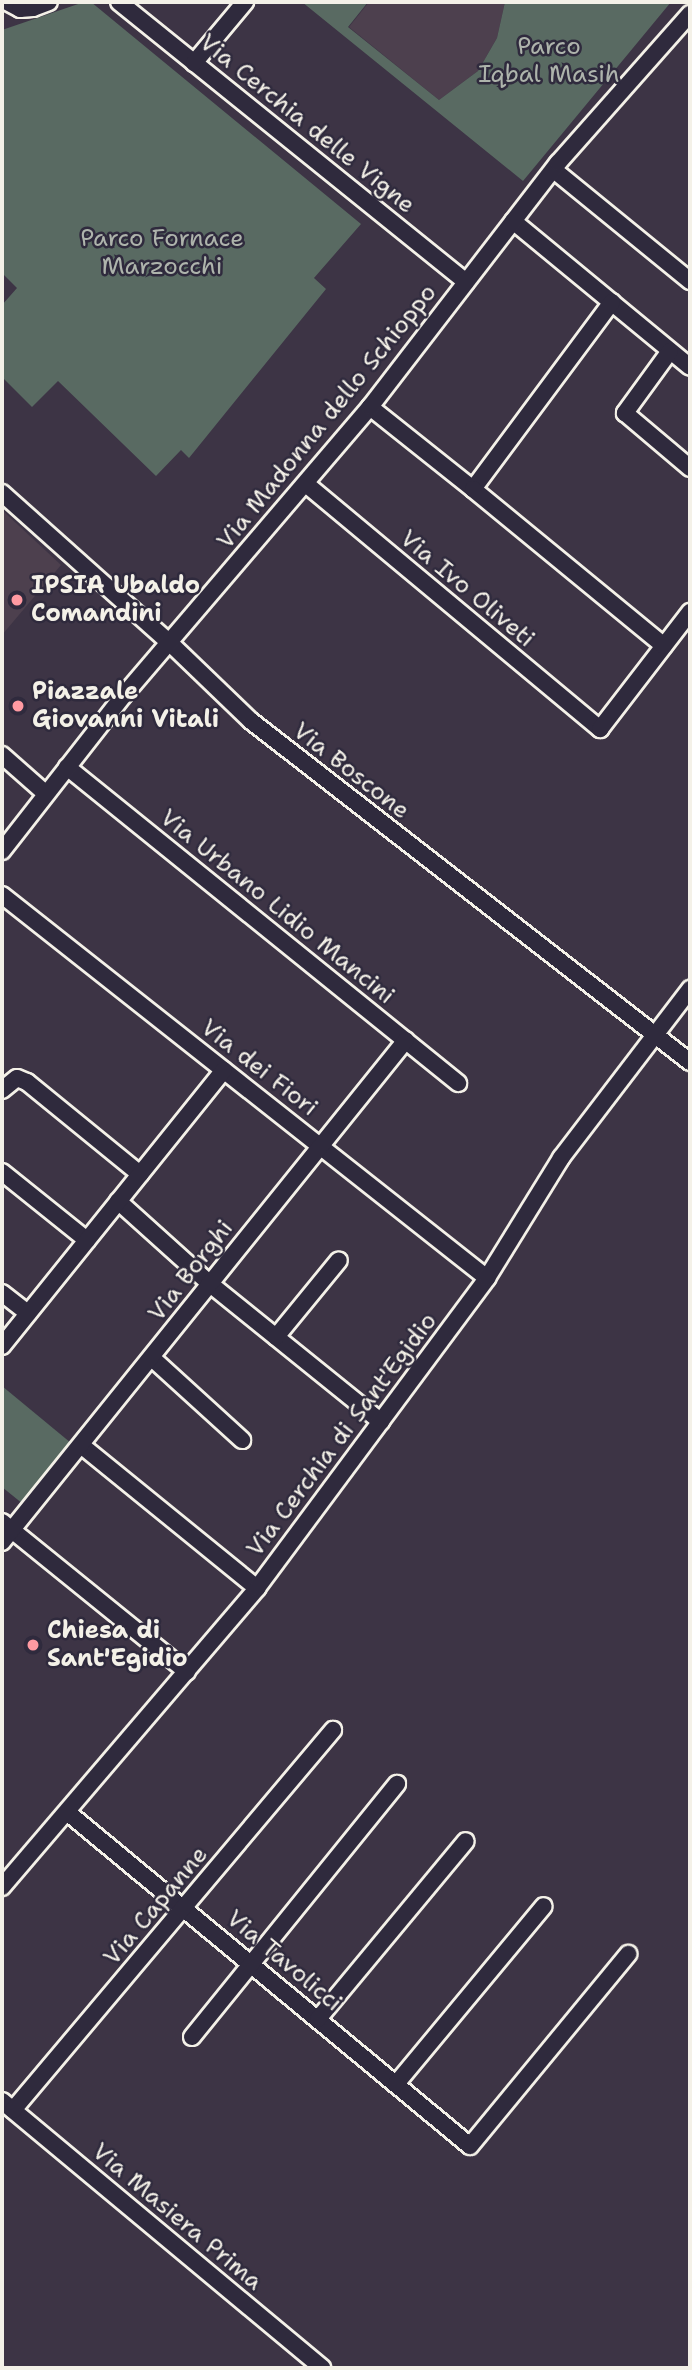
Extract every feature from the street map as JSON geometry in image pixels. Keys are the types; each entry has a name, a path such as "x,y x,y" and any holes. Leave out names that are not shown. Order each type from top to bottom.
{"street":[{"path":"7,2 20,9 49,2"},
{"name":"Via Cerchia delle Vigne","path":"119,2 466,282"},
{"path":"194,63 245,2"},
{"name":"Via Madonna dello Schioppo","path":"2,850 45,793 170,642 370,407 554,170 690,14"},
{"path":"554,170 690,281"},
{"path":"513,221 690,367"},
{"path":"473,489 612,302"},
{"path":"670,351 625,414 690,468"},
{"path":"370,407 664,646 690,612"},
{"name":"Via Ivo Oliveti","path":"306,484 600,729 664,646"},
{"name":"Via Boscone","path":"2,493 170,642 251,721 654,1037 690,1062"},
{"path":"2,755 45,793"},
{"name":"Via Urbano Lidio Mancini","path":"67,767 458,1083"},
{"name":"Via dei Fiori","path":"2,895 322,1145 487,1279"},
{"name":"Via Cerchia di Sant'Egidio","path":"2,1887 257,1588 487,1279 561,1158 690,989"},
{"name":"Via Borghi","path":"5,1531 81,1445 152,1358 405,1040"},
{"path":"3,1343 224,1070"},
{"path":"2,1090 17,1078 27,1082 140,1174"},
{"path":"2,1172 87,1240"},
{"path":"118,1201 209,1283 381,1422"},
{"path":"276,1337 339,1260"},
{"path":"2,1293 28,1313"},
{"path":"152,1358 242,1440"},
{"path":"81,1445 257,1588"},
{"path":"5,1531 187,1672"},
{"name":"Via Capanne","path":"8,2106 184,1908 333,1730"},
{"path":"192,2037 397,1784"},
{"name":"Via Tavolicci","path":"67,1812 470,2146 628,1954"},
{"path":"318,2019 466,1841"},
{"path":"396,2084 544,1906"},
{"name":"Via Masiera Prima","path":"8,2106 322,2368"}],"shaded area":[{"path":"369,2 505,2 497,38 478,71 439,100 349,27"},
{"name":"IPSIA Ubaldo Comandini","path":"2,510 61,565 2,635"}],"green space":[{"name":"Parco Fornace Marzocchi","path":"84,2 91,2 361,224 314,278 326,289 189,458 181,450 156,476 58,381 32,407 2,377 2,305 17,288 2,273 2,30"},
{"name":"Parco Iqbal Masih","path":"302,2 368,2 348,27 439,100 478,71 497,38 505,2 671,2 523,181"},
{"path":"2,1386 71,1443 23,1504 2,1487"}],"place":[{"name":"IPSIA Ubaldo Comandini","path":"17,600"},
{"name":"Piazzale Giovanni Vitali","path":"18,706"},
{"name":"Chiesa di Sant'Egidio","path":"33,1645"}]}
